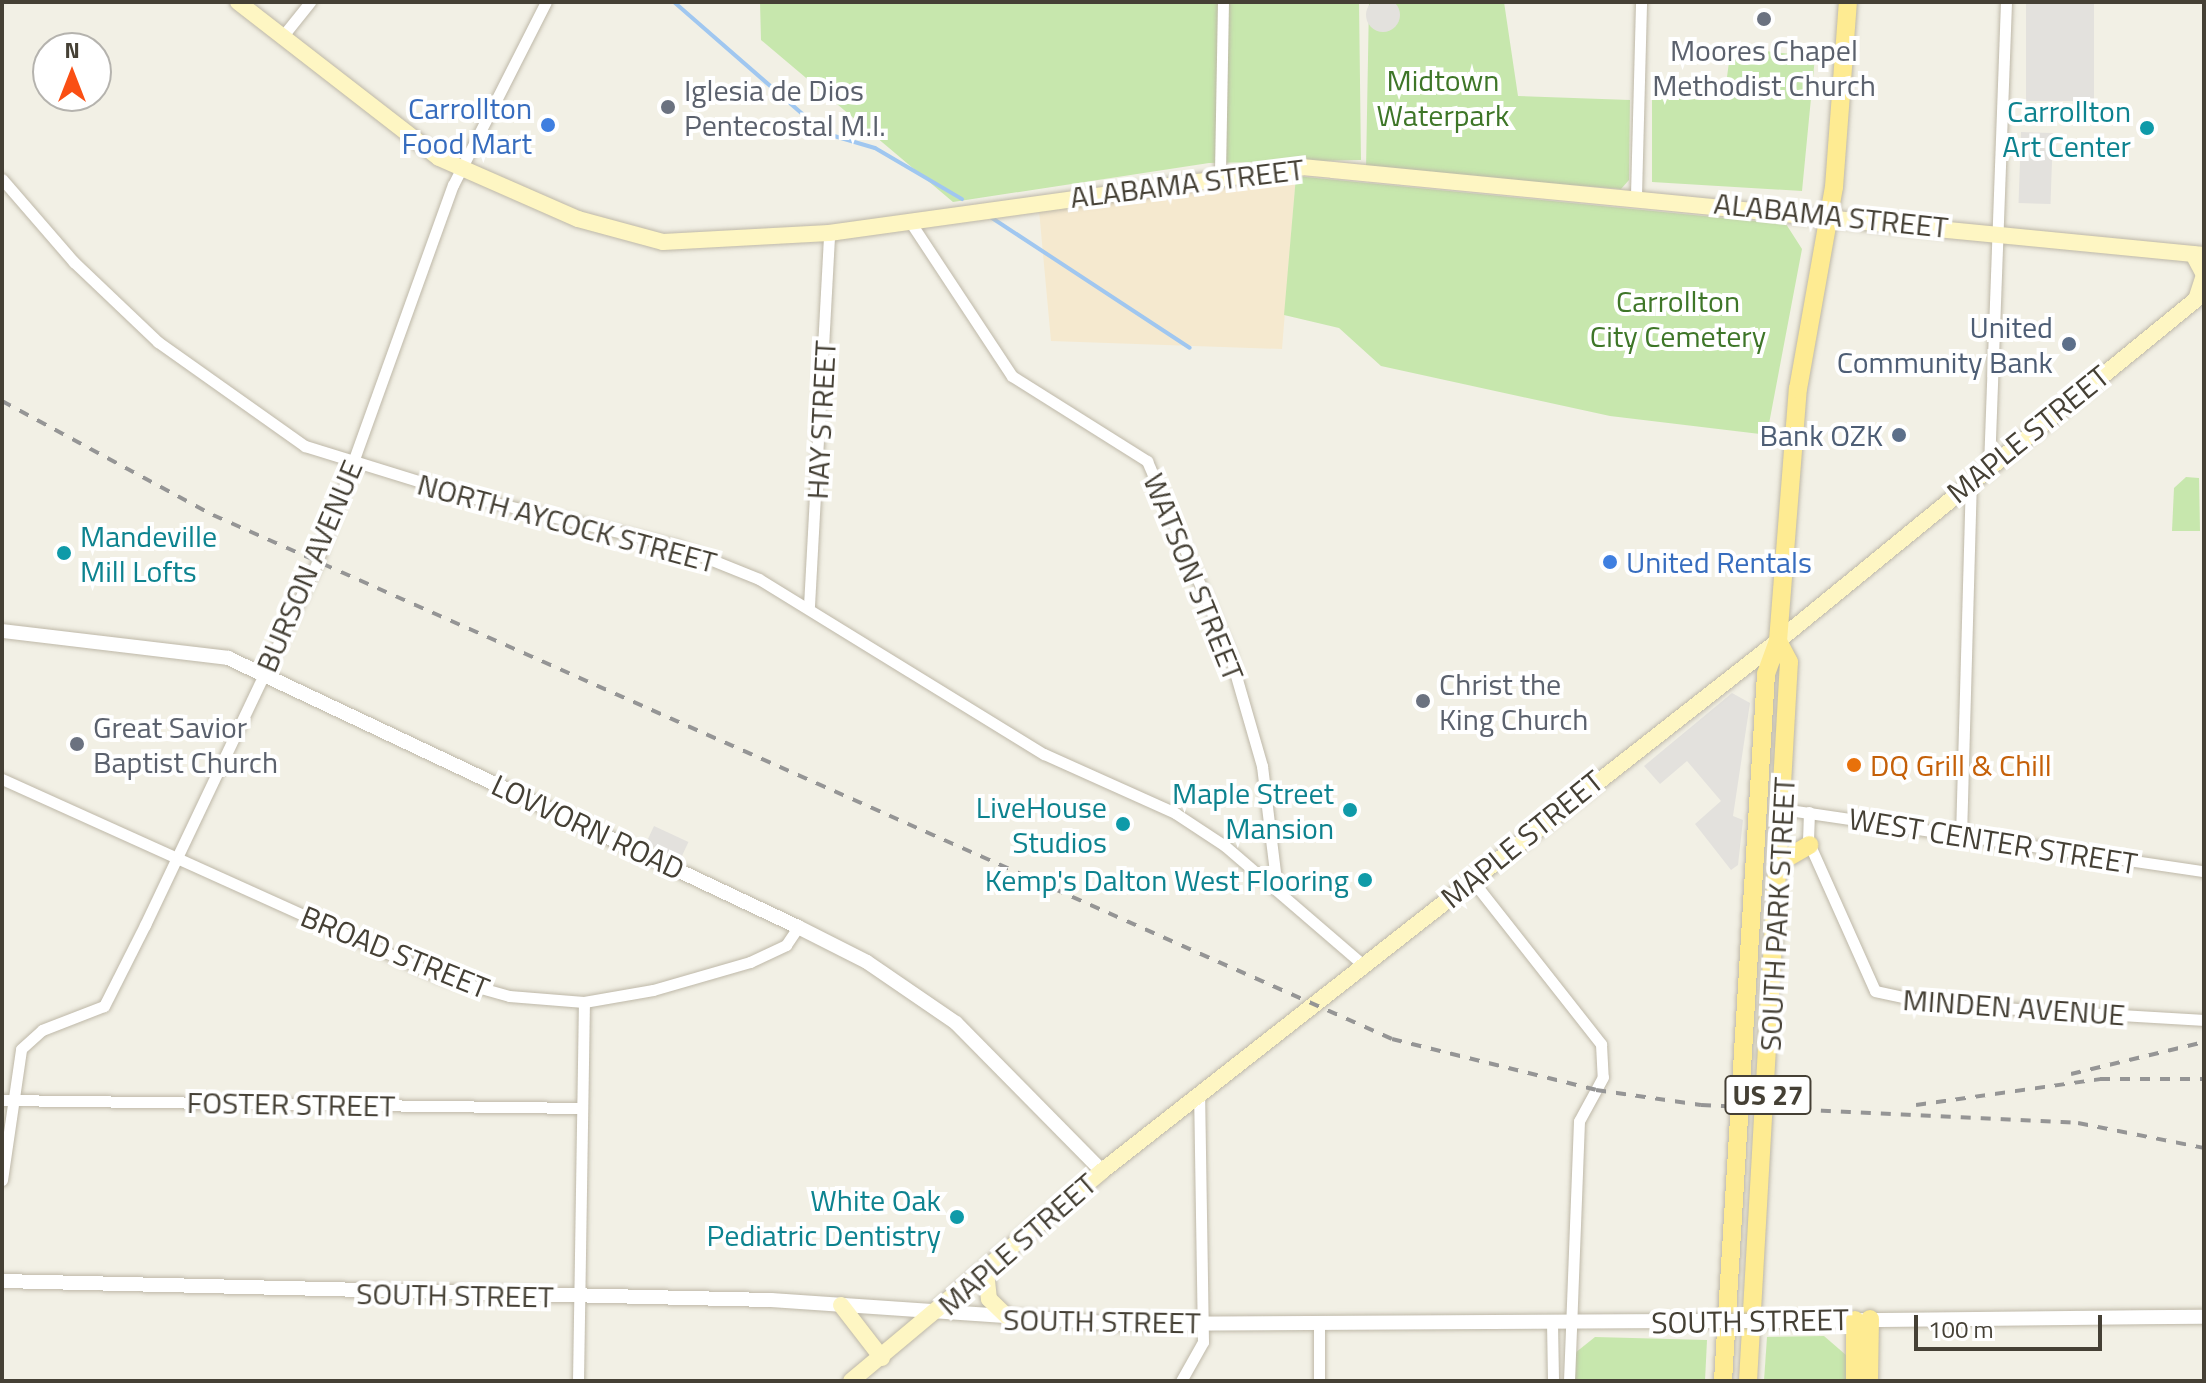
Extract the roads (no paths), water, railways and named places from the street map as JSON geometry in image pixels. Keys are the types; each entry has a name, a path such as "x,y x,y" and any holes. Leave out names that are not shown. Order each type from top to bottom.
{"main road":[{"name":"ALABAMA STREET","path":"238,2 410,140 461,169 648,240 703,245 829,233 911,223 1220,173 1366,169 1830,214 2199,255"},
{"name":"US 27","path":"1830,214 1848,2"},
{"name":"SOUTH PARK STREET","path":"1723,1381 1763,703 1778,641 1798,389 1830,214"},
{"path":"2199,255 2204,275 2200,296"},
{"name":"MAPLE STREET","path":"851,1381 935,1315 1102,1171 1362,964 1778,641 2200,296"},
{"name":"SOUTH PARK STREET","path":"1748,1381 1780,862 1789,662 1778,641"},
{"path":"1780,862 1810,845"},
{"path":"986,1271 989,1299 1010,1319"},
{"path":"841,1305 882,1358"},
{"path":"1855,1381 1862,1320"},
{"path":"1862,1320 1869,1381"}],"street":[{"path":"282,37 310,2"},
{"name":"BURSON AVENUE","path":"2,1180 21,1049 42,1030 104,1006 265,673 353,464 461,169 546,2"},
{"path":"1220,173 1223,2"},
{"path":"1636,195 1641,2"},
{"path":"1989,466 1994,232 2006,2"},
{"name":"NORTH AYCOCK STREET","path":"2,179 74,262 158,342 305,446 353,464 677,546 809,606 1054,759 1175,813 1277,889 1362,964"},
{"name":"WATSON STREET","path":"911,223 1012,376 1147,461 1230,655 1262,766 1277,889"},
{"name":"HAY STREET","path":"809,606 829,233"},
{"path":"1961,836 1971,481"},
{"name":"LOVVORN ROAD","path":"2,631 204,652 265,673 798,927 867,962 956,1023 1102,1171"},
{"name":"BROAD STREET","path":"2,779 175,859 473,989 584,1002 750,962 786,945 798,927"},
{"name":"WEST CENTER STREET","path":"1782,809 2204,871"},
{"name":"MINDEN AVENUE","path":"1809,812 1810,845 1869,980 1892,999 2204,1020"},
{"path":"1472,880 1601,1044 1603,1077 1579,1121 1569,1381"},
{"path":"578,1381 574,1297 584,1002"},
{"path":"1181,1381 1203,1342 1199,1094"},
{"name":"FOSTER STREET","path":"2,1100 581,1108"},
{"name":"SOUTH STREET","path":"2,1281 841,1305 1010,1319 1203,1324 2204,1317"},
{"path":"1552,1322 1553,1381"},
{"path":"1319,1324 1319,1381"}],"waterway":[{"path":"674,2 824,133 875,148 962,199"},
{"path":"989,216 1190,348"}],"railway":[{"path":"2,401 213,515 1392,1039 1596,1090 1701,1105 2078,1123 2204,1148"},
{"path":"2071,1074 2204,1042"},
{"path":"1916,1105 2100,1079 2204,1079"}],"place":[{"name":"Moores Chapel Methodist Church","path":"1764,19"},
{"name":"Iglesia de Dios Pentecostal M.I.","path":"668,107"},
{"name":"Carrollton Food Mart","path":"548,125"},
{"name":"Carrollton Art Center","path":"2147,128"},
{"name":"United Community Bank","path":"2069,344"},
{"name":"Bank OZK","path":"1899,435"},
{"name":"Mandeville Mill Lofts","path":"64,553"},
{"name":"United Rentals","path":"1610,562"},
{"name":"Christ the King Church","path":"1423,701"},
{"name":"Great Savior Baptist Church","path":"77,744"},
{"name":"DQ Grill & Chill","path":"1854,765"},
{"name":"Maple Street Mansion","path":"1350,810"},
{"name":"LiveHouse Studios","path":"1123,824"},
{"name":"Kemp's Dalton West Flooring","path":"1365,880"},
{"name":"White Oak Pediatric Dentistry","path":"957,1217"}],"park label":[{"name":"Midtown Waterpark","path":"1443,97"},
{"name":"Carrollton City Cemetery","path":"1678,318"}]}
